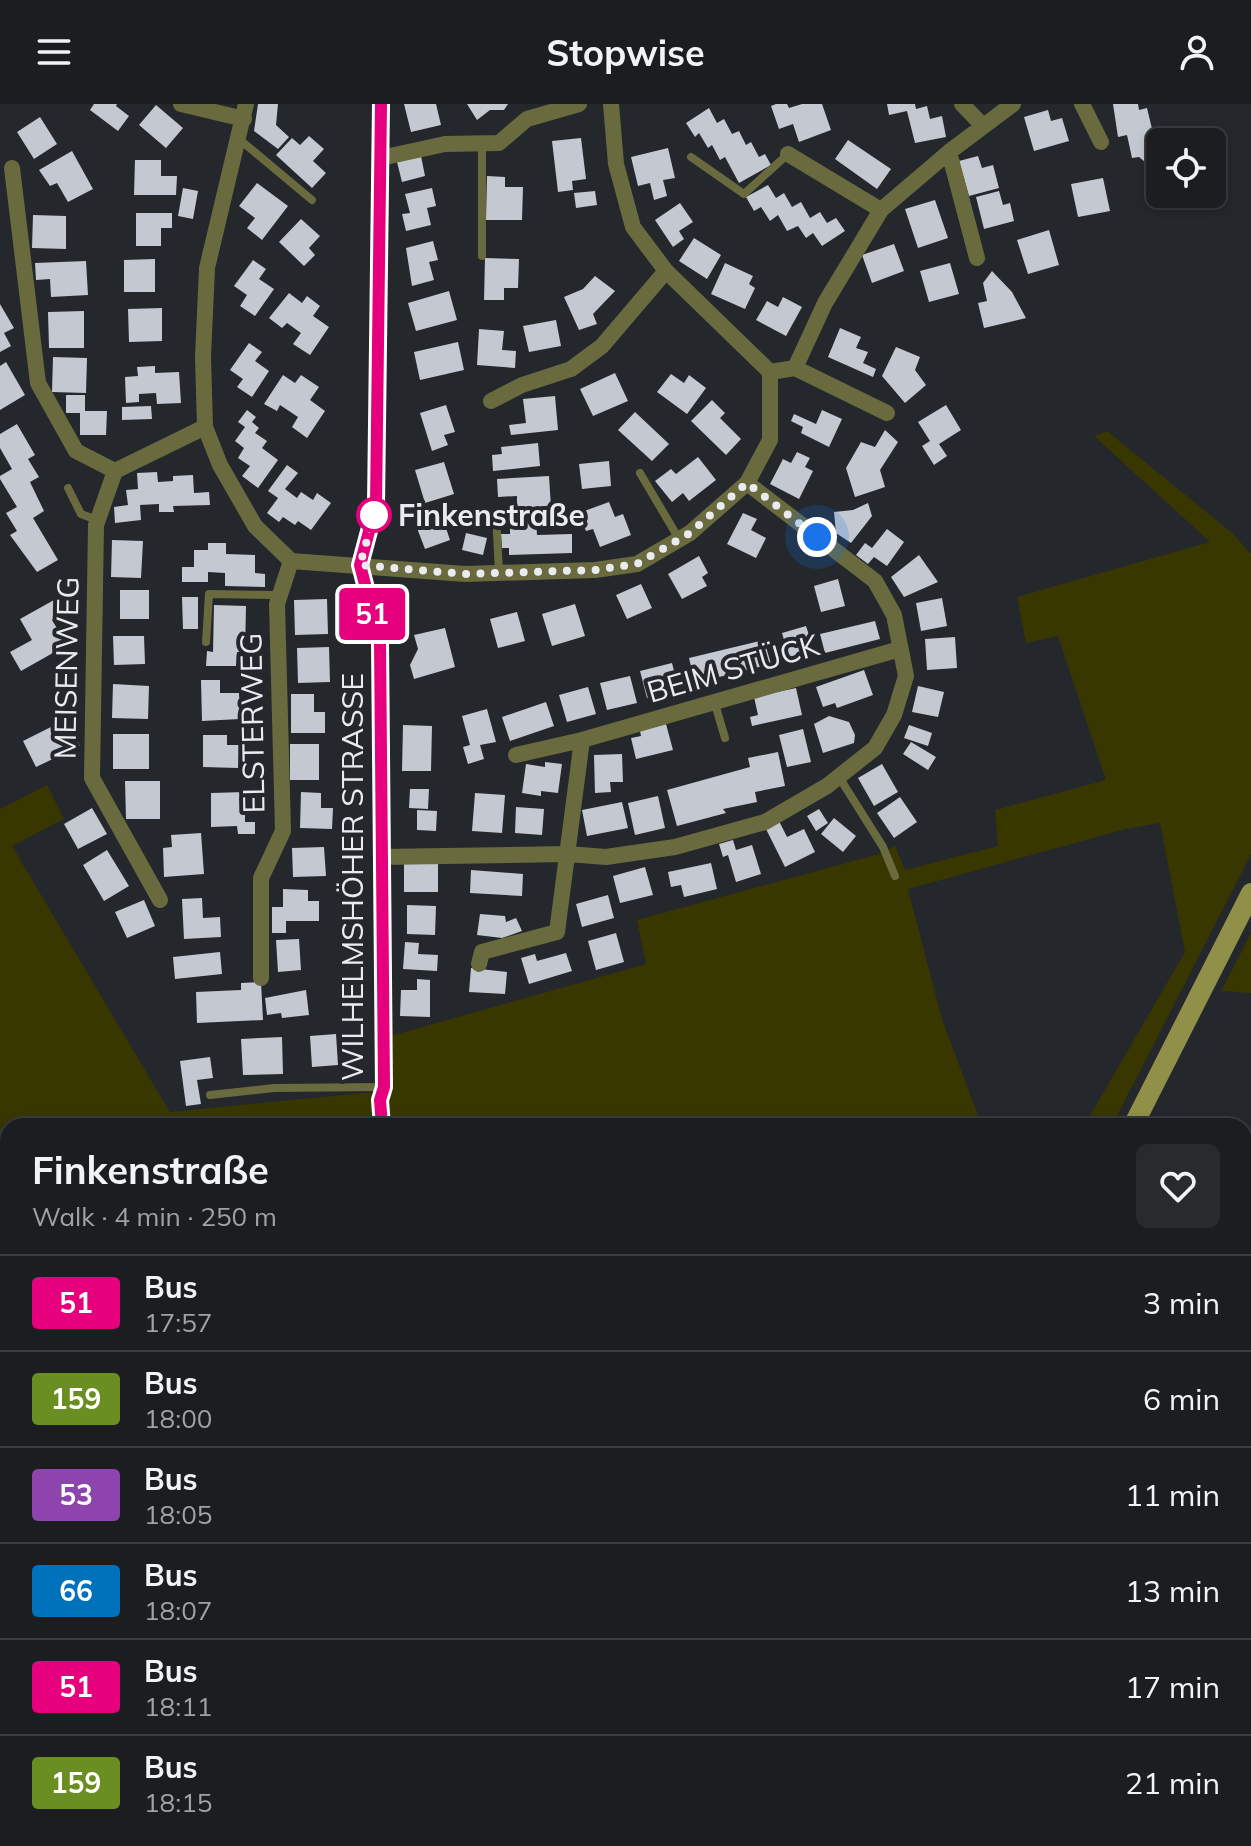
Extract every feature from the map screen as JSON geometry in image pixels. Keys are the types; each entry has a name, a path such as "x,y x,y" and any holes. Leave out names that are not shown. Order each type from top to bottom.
{"main road":[{"path":"1137,1118 1251,893"}],"street":[{"path":"181,104 245,111 207,268 203,357 205,427 220,465 255,526 291,561 465,574 595,570 637,564 679,540 747,483 770,440 770,372 666,271 633,227 616,164 611,104"},
{"name":"WILHELMSHÖHER STRASSE","path":"381,104 376,505 360,565 380,642 384,1087 380,1100 381,1118"},
{"path":"381,158 445,144 499,143 527,119 579,104"},
{"path":"962,104 983,126"},
{"path":"795,368 825,303 881,210 949,152 1013,104"},
{"path":"1082,104 1101,142"},
{"path":"949,152 977,258"},
{"path":"788,154 881,210"},
{"path":"6,169 38,383 76,451 115,471 205,427"},
{"path":"491,401 522,385 571,369 602,346 666,271"},
{"path":"770,372 795,368 887,413"},
{"name":"MEISENWEG","path":"115,471 97,520 92,778 160,900"},
{"path":"382,857 568,854 606,857 675,847 765,822 838,777 875,748 894,715 906,676 894,615 875,581 747,483"},
{"name":"ELSTERWEG","path":"261,978 261,878 283,831 277,604 291,561"},
{"name":"BEIM STÜCK","path":"516,755 715,704 900,649"},
{"path":"479,964 482,952 557,932 582,740"}],"lane":[{"path":"239,139 312,200"},
{"path":"482,143 482,256"},
{"path":"691,157 744,194 788,154"},
{"path":"640,473 679,540"},
{"path":"68,488 84,518 97,520"},
{"path":"496,514 499,573"},
{"path":"206,642 209,594 280,595"},
{"path":"715,704 725,738"},
{"path":"838,777 883,847 895,876"},
{"path":"210,1095 274,1088 384,1087"}],"shaded area":[{"path":"1107,431 1231,532 1251,554 1251,854 1116,1118 1089,1118 1185,952 1160,823 1126,829 908,889 942,1019 979,1118 380,1118 374,1034 394,1035 646,964 637,920 879,854 895,846 905,870 998,846 995,810 1106,780 1058,636 1026,643 1017,597 1210,542 1094,436"},
{"path":"47,785 64,819 12,846 170,1112 374,1092 376,1118 0,1118 0,809"},
{"path":"1251,933 1251,993 1221,991"}],"building":[{"path":"94,104 117,104 129,116 118,131 90,110"},
{"path":"258,104 278,104 276,125 289,137 278,149 254,131"},
{"path":"404,104 436,104 441,125 411,132"},
{"path":"467,104 508,104 504,110 490,110 477,120"},
{"path":"787,104 789,108 802,104 822,104 831,130 799,142 793,124 779,129 771,106"},
{"path":"887,104 915,104 916,109 927,106 930,119 942,116 946,137 915,143 907,111 889,115"},
{"path":"1113,104 1138,104 1139,110 1147,108 1152,128 1146,128 1145,162 1139,157 1132,158 1127,135 1118,137"},
{"path":"156,105 183,128 166,148 139,125"},
{"path":"709,108 717,123 724,119 732,134 739,131 746,145 751,142 759,157 765,154 771,165 739,183 725,157 720,160 712,145 708,148 699,133 695,137 686,123"},
{"path":"1048,110 1051,121 1062,118 1069,141 1034,151 1024,117"},
{"path":"40,117 57,144 34,159 17,132"},
{"path":"309,136 324,149 313,161 326,173 312,188 276,155 292,138 300,145"},
{"path":"581,138 586,179 572,181 573,190 558,192 552,141"},
{"path":"848,140 891,169 877,189 835,159"},
{"path":"668,148 675,178 663,180 667,196 654,200 650,183 638,186 631,157"},
{"path":"72,151 93,189 68,202 57,183 50,186 39,170"},
{"path":"421,156 425,176 402,182 397,162"},
{"path":"978,156 982,168 993,165 999,188 969,196 959,161"},
{"path":"135,160 161,160 161,176 177,176 176,195 134,195"},
{"path":"487,176 505,177 505,187 523,187 522,220 486,220"},
{"path":"1103,178 1110,211 1078,217 1071,184"},
{"path":"257,183 288,206 262,240 247,228 255,218 239,206"},
{"path":"768,185 776,198 784,193 792,207 801,202 810,218 820,212 827,223 836,218 845,231 822,246 813,233 806,238 798,226 787,231 778,215 770,221 761,207 754,211 746,197"},
{"path":"183,188 198,191 193,219 178,216"},
{"path":"432,188 436,206 427,208 431,225 406,231 402,214 410,213 405,194"},
{"path":"595,191 597,205 576,208 574,193"},
{"path":"999,191 1003,205 1010,203 1014,221 984,229 976,197"},
{"path":"935,200 948,238 918,248 905,209"},
{"path":"680,203 693,222 679,231 684,239 673,247 655,220"},
{"path":"136,213 172,213 172,228 161,228 161,246 136,246"},
{"path":"33,215 66,216 66,249 32,248"},
{"path":"301,219 320,236 309,248 315,255 304,266 279,242"},
{"path":"1049,230 1059,265 1028,274 1017,240"},
{"path":"694,238 721,255 707,279 679,261"},
{"path":"433,241 438,260 429,262 434,280 412,286 406,248"},
{"path":"894,244 904,271 872,283 862,255"},
{"path":"485,258 519,259 518,288 504,288 504,300 484,300"},
{"path":"155,259 155,292 124,292 124,260"},
{"path":"253,260 266,269 259,279 274,289 255,316 240,306 247,295 234,286"},
{"path":"86,261 88,295 51,297 50,279 36,280 35,263"},
{"path":"725,263 753,276 749,284 755,288 745,309 711,294"},
{"path":"950,263 959,294 929,302 920,271"},
{"path":"992,271 1012,292 1026,318 984,328 978,303 987,301 983,283"},
{"path":"595,276 615,291 593,314 597,324 579,330 564,297 583,289"},
{"path":"449,291 457,320 416,331 408,303"},
{"path":"289,293 302,303 307,296 320,306 313,316 329,327 310,355 293,344 301,333 287,323 282,328 269,318"},
{"path":"783,297 802,307 786,336 756,320 767,301 778,307"},
{"path":"0,304 14,328 4,333 11,346 0,352"},
{"path":"162,308 162,341 129,342 128,309"},
{"path":"84,311 84,348 49,348 48,312"},
{"path":"556,320 561,346 529,352 523,326"},
{"path":"840,328 861,337 856,348 868,352 863,363 876,369 873,377 828,357"},
{"path":"479,329 504,331 502,350 516,351 515,368 477,365"},
{"path":"458,342 464,370 420,380 414,352"},
{"path":"249,343 262,352 255,361 269,371 252,397 237,387 243,379 230,370"},
{"path":"896,347 920,357 915,370 926,385 905,403 882,376"},
{"path":"53,357 87,358 86,393 52,392"},
{"path":"6,362 25,395 0,410 0,366"},
{"path":"155,366 155,373 179,372 181,403 157,404 156,393 139,394 139,402 126,403 125,377 138,376 137,367"},
{"path":"615,373 628,401 593,416 580,389"},
{"path":"671,374 684,383 689,375 706,388 687,414 657,392"},
{"path":"283,375 295,383 301,375 319,387 310,400 325,411 307,438 292,427 298,417 280,405 277,411 264,404"},
{"path":"66,395 85,395 85,411 107,411 106,435 80,435 80,413 66,413"},
{"path":"555,396 558,430 511,435 509,425 526,423 523,399"},
{"path":"712,400 725,413 720,418 741,439 726,455 691,421"},
{"path":"446,405 455,432 444,435 448,445 432,451 420,413"},
{"path":"946,405 961,430 939,444 947,456 934,465 922,446 930,441 918,422"},
{"path":"151,406 152,419 122,420 122,407"},
{"path":"247,410 256,417 252,422 259,428 255,433 267,441 262,448 278,460 258,488 242,476 250,466 238,458 244,448 235,441 245,427 238,422"},
{"path":"822,410 842,419 829,447 801,433 803,427 791,421 794,414 816,424"},
{"path":"635,412 669,444 652,461 618,430"},
{"path":"17,424 35,455 28,459 39,477 30,482 44,511 33,518 58,560 37,572 10,535 17,531 6,513 17,507 0,479 12,469 0,448 0,434"},
{"path":"885,430 898,442 880,470 885,487 855,497 846,468 861,442 875,447"},
{"path":"538,443 540,466 493,471 492,455 502,454 501,447"},
{"path":"797,452 810,458 805,467 813,471 799,499 770,484 783,459 791,463"},
{"path":"698,457 716,480 689,501 683,493 672,502 655,481 671,469 676,474"},
{"path":"609,461 611,486 582,489 579,464"},
{"path":"444,462 454,494 425,503 415,470"},
{"path":"287,465 298,473 285,489 297,498 301,492 313,500 317,493 331,503 311,530 298,521 295,525 283,517 279,522 267,513 278,498 268,491"},
{"path":"157,472 158,482 173,481 173,476 193,475 194,493 209,492 210,505 173,506 174,512 159,512 159,504 140,505 141,520 115,523 114,507 128,505 126,490 138,489 137,473"},
{"path":"549,476 551,507 517,508 517,496 498,497 497,479"},
{"path":"609,502 615,517 623,514 631,535 600,547 593,529 586,531 579,513"},
{"path":"868,503 872,516 851,543 836,533 834,512 853,510"},
{"path":"439,507 450,540 425,549 412,515"},
{"path":"743,513 757,519 751,530 766,538 756,558 727,544"},
{"path":"536,518 537,535 572,534 572,553 509,555 509,548 502,548 501,534 510,534 510,519"},
{"path":"887,529 904,542 887,566 874,557 868,564 856,555 865,543 872,548"},
{"path":"466,533 487,538 483,555 462,550"},
{"path":"112,540 143,541 141,578 111,577"},
{"path":"208,543 226,543 226,554 255,555 255,573 265,574 265,587 225,586 225,573 208,572 208,582 182,582 182,567 194,567 194,550 208,550"},
{"path":"919,555 938,582 904,597 891,577"},
{"path":"699,556 708,573 702,577 707,586 682,599 668,574"},
{"path":"838,579 845,606 821,612 814,586"},
{"path":"641,584 652,608 627,619 616,595"},
{"path":"120,590 149,590 149,619 120,619"},
{"path":"182,597 198,597 198,629 183,629"},
{"path":"942,598 947,626 921,631 916,603"},
{"path":"327,599 328,634 295,635 294,600"},
{"path":"54,600 62,615 52,620 67,645 21,671 10,652 32,640 20,619"},
{"path":"575,604 585,636 552,646 542,614"},
{"path":"214,605 246,606 245,652 237,652 236,666 206,666 207,651 213,652"},
{"path":"517,612 525,641 498,648 490,619"},
{"path":"875,621 880,639 825,653 820,634"},
{"path":"806,626 814,650 789,657 782,633"},
{"path":"445,628 455,667 414,679 410,665 418,649 414,635"},
{"path":"113,636 144,636 145,664 114,665"},
{"path":"955,637 957,668 927,670 925,639"},
{"path":"764,640 771,664 695,683 689,658"},
{"path":"329,647 330,682 298,683 297,648"},
{"path":"672,663 679,690 647,698 640,671"},
{"path":"864,670 873,695 837,708 835,703 823,707 816,687"},
{"path":"630,676 637,703 607,710 600,683"},
{"path":"201,680 220,680 220,693 239,693 240,719 202,721"},
{"path":"113,684 149,686 148,719 112,718"},
{"path":"918,686 944,692 938,717 912,712"},
{"path":"588,687 596,714 567,722 559,695"},
{"path":"796,688 802,715 752,726 750,717 758,715 754,697"},
{"path":"291,694 314,694 314,712 325,712 325,733 291,733"},
{"path":"546,702 554,726 510,741 502,717"},
{"path":"487,709 496,742 480,745 484,759 468,764 463,747 470,745 462,716"},
{"path":"829,716 849,722 855,735 854,743 823,753 814,724"},
{"path":"67,719 80,746 36,767 23,741"},
{"path":"666,724 673,750 636,759 631,738 641,736 640,731"},
{"path":"403,725 432,726 431,771 402,771"},
{"path":"909,725 932,733 928,746 904,738"},
{"path":"803,729 811,762 787,767 779,735"},
{"path":"113,734 149,734 149,769 113,769"},
{"path":"203,735 227,735 227,745 239,745 238,768 203,767"},
{"path":"911,742 936,757 928,770 903,754"},
{"path":"290,744 319,744 319,780 290,780"},
{"path":"778,752 785,786 755,792 757,802 723,809 726,813 677,826 667,790 750,767 748,758"},
{"path":"622,754 623,782 610,782 611,792 595,793 594,755"},
{"path":"545,762 562,764 558,793 541,791 541,796 522,793 526,764 545,767"},
{"path":"882,764 898,792 874,806 858,778"},
{"path":"125,781 160,781 160,819 126,819"},
{"path":"410,789 429,789 428,809 409,808"},
{"path":"245,792 245,822 255,822 255,834 238,834 237,826 211,827 211,793"},
{"path":"301,792 321,793 321,808 333,808 332,829 300,828"},
{"path":"475,793 505,795 502,833 472,831"},
{"path":"658,796 665,828 635,835 628,803"},
{"path":"900,797 917,822 894,838 877,813"},
{"path":"622,802 628,828 587,836 582,810"},
{"path":"516,807 544,809 542,835 515,833"},
{"path":"92,808 107,834 78,849 64,824"},
{"path":"819,809 828,823 816,831 807,816"},
{"path":"417,810 437,811 436,831 417,830"},
{"path":"834,818 856,836 843,852 821,834"},
{"path":"779,821 787,837 804,829 815,852 785,867 765,827"},
{"path":"201,833 204,874 164,877 163,848 172,847 171,835"},
{"path":"733,840 736,850 752,845 761,874 736,882 728,855 723,857 719,844"},
{"path":"324,847 326,876 293,877 292,848"},
{"path":"107,850 129,886 104,901 83,865"},
{"path":"438,863 438,892 404,892 404,864"},
{"path":"711,863 717,889 684,897 681,885 671,887 668,872"},
{"path":"645,867 653,895 620,903 613,876"},
{"path":"471,870 523,874 522,896 470,893"},
{"path":"283,889 308,890 308,901 319,901 319,921 286,921 286,933 272,933 272,907 283,907"},
{"path":"608,895 614,918 582,927 576,904"},
{"path":"202,898 203,918 220,917 221,937 184,939 182,899"},
{"path":"144,900 155,926 127,938 115,912"},
{"path":"407,905 436,906 435,935 407,934"},
{"path":"480,914 505,916 506,922 516,918 522,931 502,938 477,935"},
{"path":"616,933 624,962 596,970 588,941"},
{"path":"299,939 301,970 278,972 276,940"},
{"path":"405,942 419,943 418,954 438,955 437,971 403,969"},
{"path":"220,952 222,974 175,979 173,957"},
{"path":"566,953 572,971 529,984 521,958 535,954 537,961"},
{"path":"471,968 507,972 505,994 469,992"},
{"path":"417,979 430,980 430,1017 400,1016 401,990 417,990"},
{"path":"261,982 263,1020 197,1023 196,992 241,990 241,983"},
{"path":"306,990 309,1015 282,1018 281,1013 267,1015 265,998"},
{"path":"336,1034 338,1065 312,1067 310,1036"},
{"path":"282,1037 283,1074 243,1075 241,1039"},
{"path":"210,1057 213,1078 197,1080 201,1104 186,1106 180,1061"}],"bus line":[{"name":"51","path":"381,104 376,505 360,565 380,642 384,1087 380,1100 381,1118"}],"place":[{"name":"Finkenstraße","path":"374,515"}],"route":[{"path":"374,515 360,565 465,574 595,570 637,564 690,533 747,483 817,537"}]}
